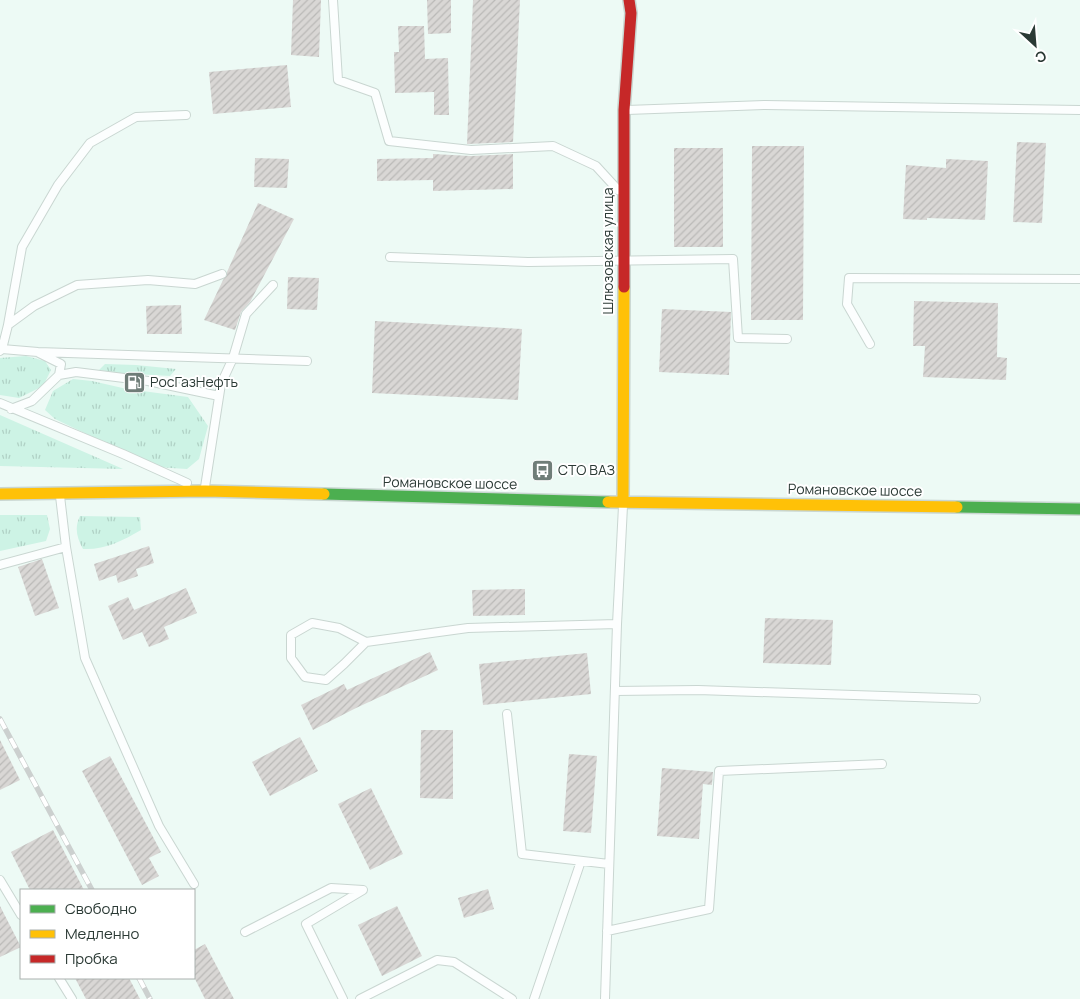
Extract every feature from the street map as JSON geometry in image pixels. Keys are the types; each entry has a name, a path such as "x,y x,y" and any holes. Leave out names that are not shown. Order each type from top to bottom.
{"main road":[{"name":"Шлюзовская улица","path":"623,502 622,260 624,110 631,13 629,0"},
{"name":"Романовское шоссе","path":"0,494 205,491 623,502 1080,509"}],"lane":[{"path":"332,0 338,80 375,93 389,142 471,150 553,146 596,166 623,195"},
{"path":"624,110 765,105 1080,110"},
{"path":"186,115 136,117 90,143 58,185 22,247 8,325 1,350 307,361"},
{"path":"390,257 528,262 733,259 738,338 787,339"},
{"path":"8,325 34,306 77,285 148,280 195,284 222,274"},
{"path":"870,344 848,304 848,278 1080,279"},
{"path":"0,403 123,454 205,491 221,384 233,358 246,314 273,285"},
{"path":"38,352 61,364 59,375"},
{"path":"11,409 32,401 59,375 76,372 148,381 219,396"},
{"path":"60,494 66,547 85,658 159,826 194,884"},
{"path":"605,999 617,624 623,502"},
{"path":"0,565 66,547"},
{"path":"366,642 326,680 304,677 290,658 291,635 312,623 339,628 366,642 468,628 617,624"},
{"path":"615,691 698,690 976,700"},
{"path":"507,714 522,854 609,864"},
{"path":"607,931 709,909 719,771 882,764"},
{"path":"534,999 581,861"},
{"path":"0,880 20,913"},
{"path":"245,932 331,888 363,890 306,924 343,999"},
{"path":"360,999 437,960 454,962 512,999"},
{"path":"60,979 72,999"}],"green space":[{"path":"26,356 45,361 51,370 43,386 19,398 0,395 0,358"},
{"path":"105,364 176,369 170,376 99,370"},
{"path":"73,379 127,389 188,397 208,426 199,459 187,469 156,467 55,419 45,410 53,391"},
{"path":"0,415 123,469 0,466"},
{"path":"0,515 47,515 50,529 46,541 0,551"},
{"path":"80,516 140,517 141,530 113,544 99,548 83,549 77,533"}],"building":[{"path":"293,0 321,0 319,57 291,55"},
{"path":"427,0 451,0 451,33 428,34"},
{"path":"473,0 520,0 513,142 467,144"},
{"path":"398,26 424,26 425,59 448,58 449,115 434,115 434,92 395,93 394,52 399,52"},
{"path":"287,65 291,107 213,114 209,72"},
{"path":"1017,142 1046,143 1042,223 1013,222"},
{"path":"752,146 804,146 803,320 751,320"},
{"path":"674,148 723,148 723,247 674,247"},
{"path":"433,154 471,156 513,154 513,189 433,191 433,180 377,181 377,159 433,158"},
{"path":"255,158 289,159 287,188 254,187"},
{"path":"946,159 988,161 985,220 903,219 906,165 946,168"},
{"path":"258,203 294,219 250,302 241,312 235,330 204,320 227,275"},
{"path":"288,277 319,278 317,310 287,309"},
{"path":"914,301 998,303 997,357 1007,358 1006,380 923,377 925,346 913,346"},
{"path":"181,305 182,334 147,334 146,306"},
{"path":"662,309 731,312 729,375 659,372"},
{"path":"375,321 522,329 518,400 372,393"},
{"path":"149,546 154,563 136,569 138,576 118,583 116,575 99,581 94,564"},
{"path":"42,559 59,608 35,616 18,567"},
{"path":"186,588 197,613 164,627 169,639 149,647 142,632 123,640 108,606 128,597 134,610"},
{"path":"525,589 525,615 473,616 472,590"},
{"path":"765,618 833,620 831,665 763,663"},
{"path":"430,652 438,670 313,730 301,705 344,684 347,690"},
{"path":"587,653 591,694 483,705 479,664"},
{"path":"421,730 453,730 453,799 420,798"},
{"path":"300,737 318,771 270,796 252,762"},
{"path":"0,740 20,780 0,790"},
{"path":"569,754 597,756 591,833 563,831"},
{"path":"110,756 161,852 149,858 159,876 142,885 82,771"},
{"path":"662,768 713,772 712,785 703,784 699,839 657,836"},
{"path":"371,788 403,854 370,870 338,804"},
{"path":"53,830 83,889 30,889 11,852"},
{"path":"488,889 494,909 464,918 458,898"},
{"path":"0,906 20,947 0,957"},
{"path":"397,906 422,956 382,976 358,925"},
{"path":"205,944 234,999 205,999 195,979 195,949"},
{"path":"76,979 130,979 140,999 86,999"}],"railway":[{"path":"0,719 91,889"},
{"path":"140,979 150,999"}],"traffic: fast":[{"path":"324,494 608,502"},
{"path":"957,507 1080,509"}],"traffic: slow":[{"path":"623,502 624,287"},
{"path":"0,494 205,491 324,494"},
{"path":"608,502 957,507"}],"traffic: jam":[{"path":"624,287 624,110 631,13 629,0"}],"place":[{"name":"РосГазНефть","path":"134,382"},
{"name":"СТО ВАЗ","path":"542,470"}]}
